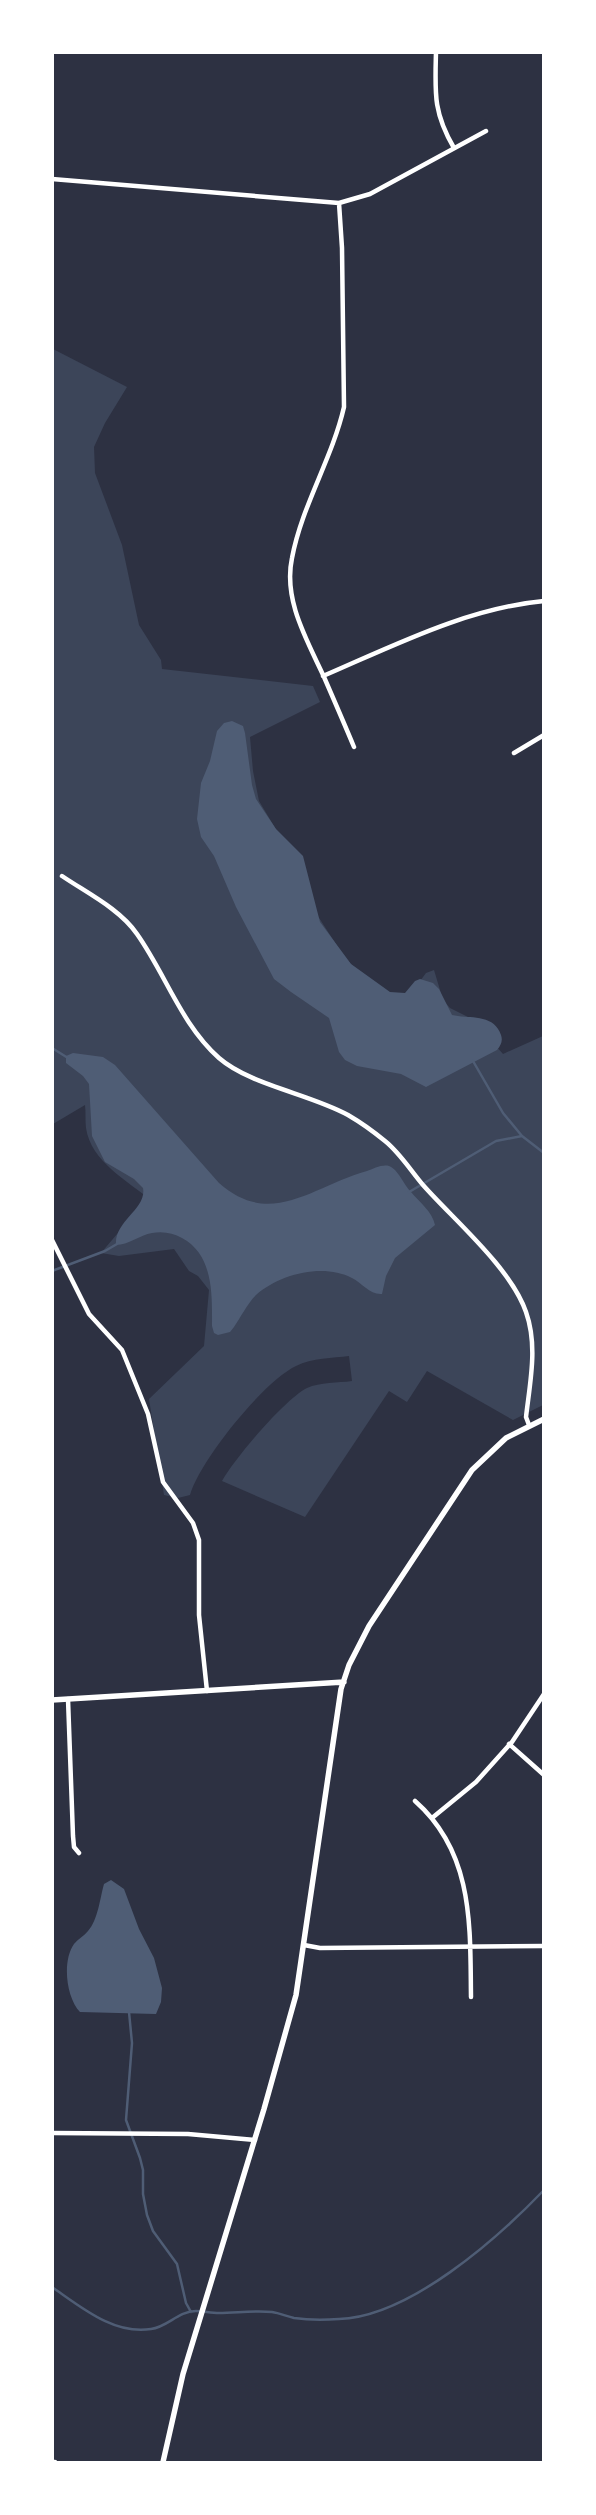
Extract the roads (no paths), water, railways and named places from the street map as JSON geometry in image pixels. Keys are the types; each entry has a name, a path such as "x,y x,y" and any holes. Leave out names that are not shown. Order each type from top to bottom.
{"street":[{"path":"436,52 436,108 443,128 454,148"},
{"path":"52,179 339,203 370,194 486,131"},
{"path":"339,203 342,248 344,407 339,429 298,534 291,559 291,588 295,612 354,747"},
{"path":"323,676 448,625 516,604 544,601"},
{"path":"514,753 544,735"},
{"path":"62,876 122,918 137,933 185,1018 219,1058 233,1069 317,1100 348,1116 386,1142 489,1256 521,1302 529,1324 533,1345 526,1417 529,1425"},
{"path":"52,1240 90,1314 122,1350 148,1414 163,1482 192,1524 199,1540 199,1615 208,1692"},
{"path":"163,2462 183,2374 296,1995 336,1726 349,1665 369,1626 472,1470 500,1444 529,1425 544,1419"},
{"path":"52,1700 208,1692 344,1682"},
{"path":"432,1818 452,1804 476,1782 509,1744 544,1694"},
{"path":"68,1699 73,1836 74,1846 79,1853"},
{"path":"509,1744 544,1775"},
{"path":"415,1801 432,1818 460,1871 468,1899 471,1996"},
{"path":"304,1945 320,1948 544,1946"},
{"path":"52,2133 188,2134 254,2140"}],"waterway":[{"path":"52,1048 68,1058"},
{"path":"473,1061 503,1113 522,1136 544,1153"},
{"path":"409,1192 496,1141 522,1136"},
{"path":"52,1271 105,1251 117,1244"},
{"path":"129,2012 132,2043 126,2120 143,2170 143,2194 147,2215 153,2231 177,2264 186,2303 191,2312"},
{"path":"52,2287 98,2318 111,2324 137,2330 157,2328 184,2314 196,2311 219,2313 265,2311 294,2318 316,2320 366,2315 394,2305 450,2272 502,2231 544,2190"}]}
